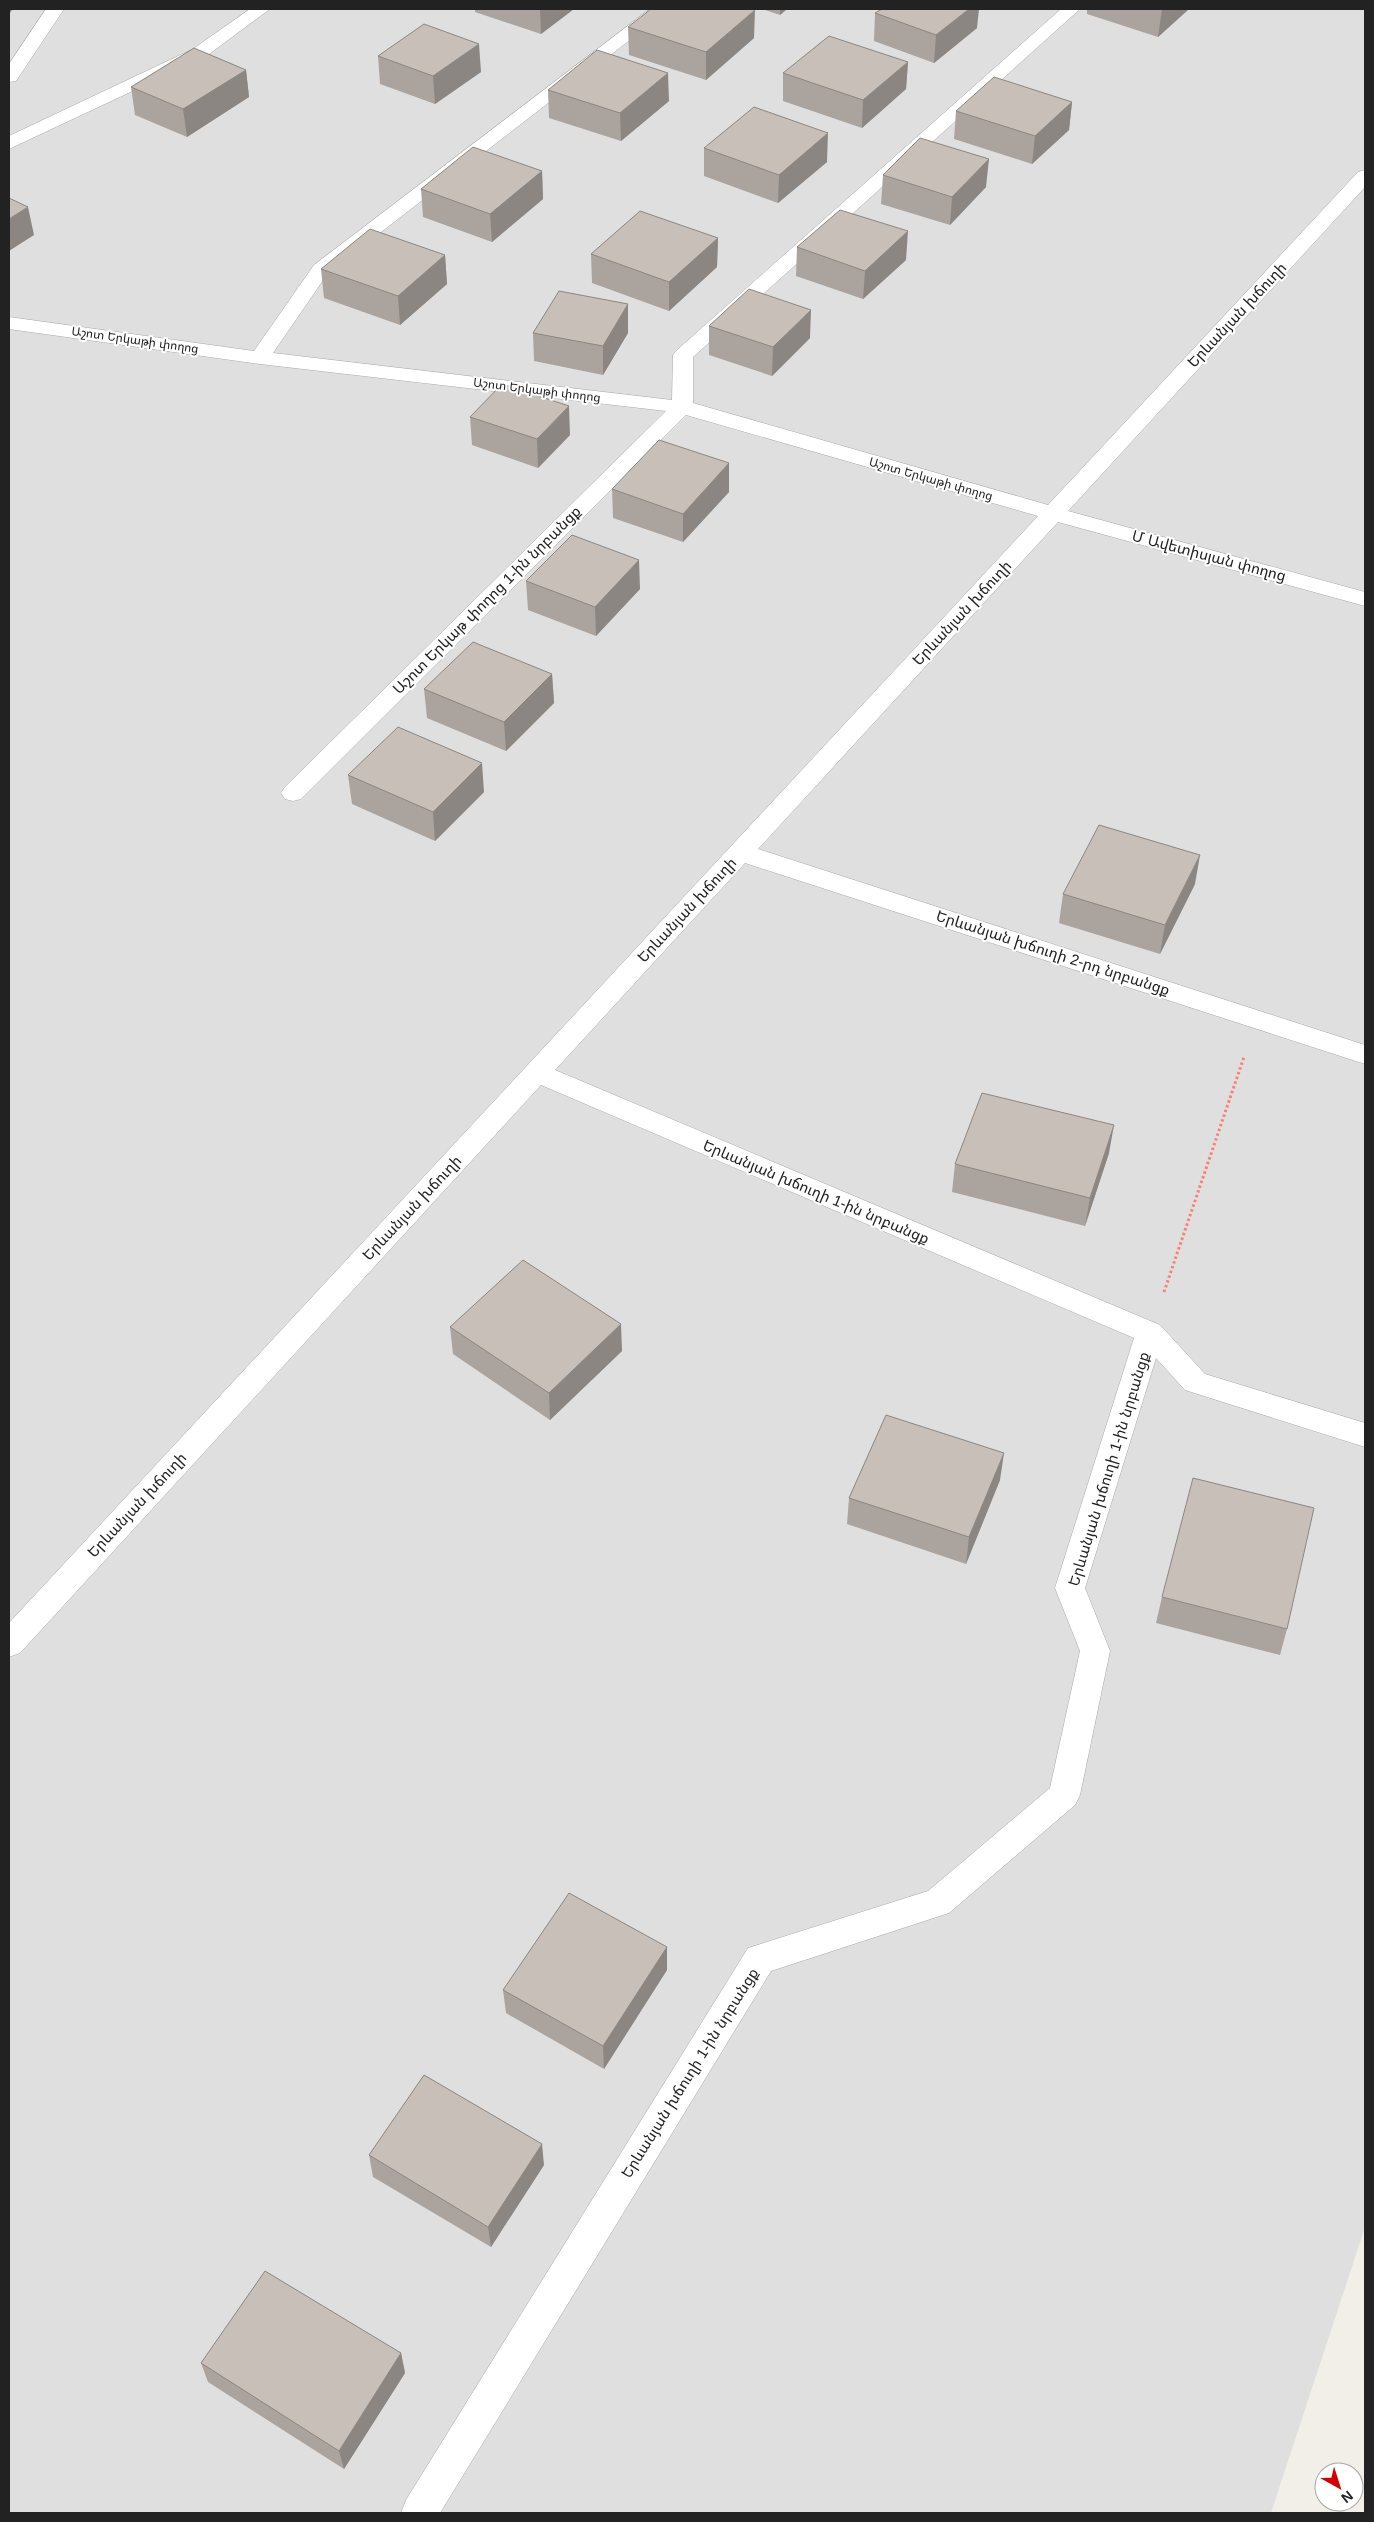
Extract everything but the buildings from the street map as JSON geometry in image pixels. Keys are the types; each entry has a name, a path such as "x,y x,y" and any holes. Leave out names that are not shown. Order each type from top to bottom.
{"street":[{"path":"9,78 55,9"},
{"path":"9,143 199,53 261,9"},
{"path":"260,358 321,269 661,9"},
{"path":"682,407 683,355 1071,9"},
{"name":"Երևանյան խճուղի","path":"9,1644 1365,176"},
{"name":"Աշոտ Երկաթի փողոց","path":"9,322 260,358 682,407 1054,514"},
{"name":"Աշոտ Երկաթ փողոց 1-ին նրբանցք","path":"293,793 682,407"},
{"name":"Մ Ավետիսյան փողոց","path":"1054,514 1365,599"},
{"name":"Երևանյան խճուղի 2-րդ նրբանցք","path":"740,852 1365,1055"},
{"name":"Երևանյան խճուղի 1-ին նրբանցք","path":"537,1074 1150,1333 1195,1382 1365,1435"},
{"name":"Երևանյան խճուղի 1-ին նրբանցք","path":"419,2513 760,1959 938,1903 1064,1795 1095,1651 1070,1588 1150,1333"}],"path":[{"path":"1150,1333 1257,1019"}],"shaded area":[{"path":"9,9 1365,9 1365,2227 1271,2513 9,2513"}]}
